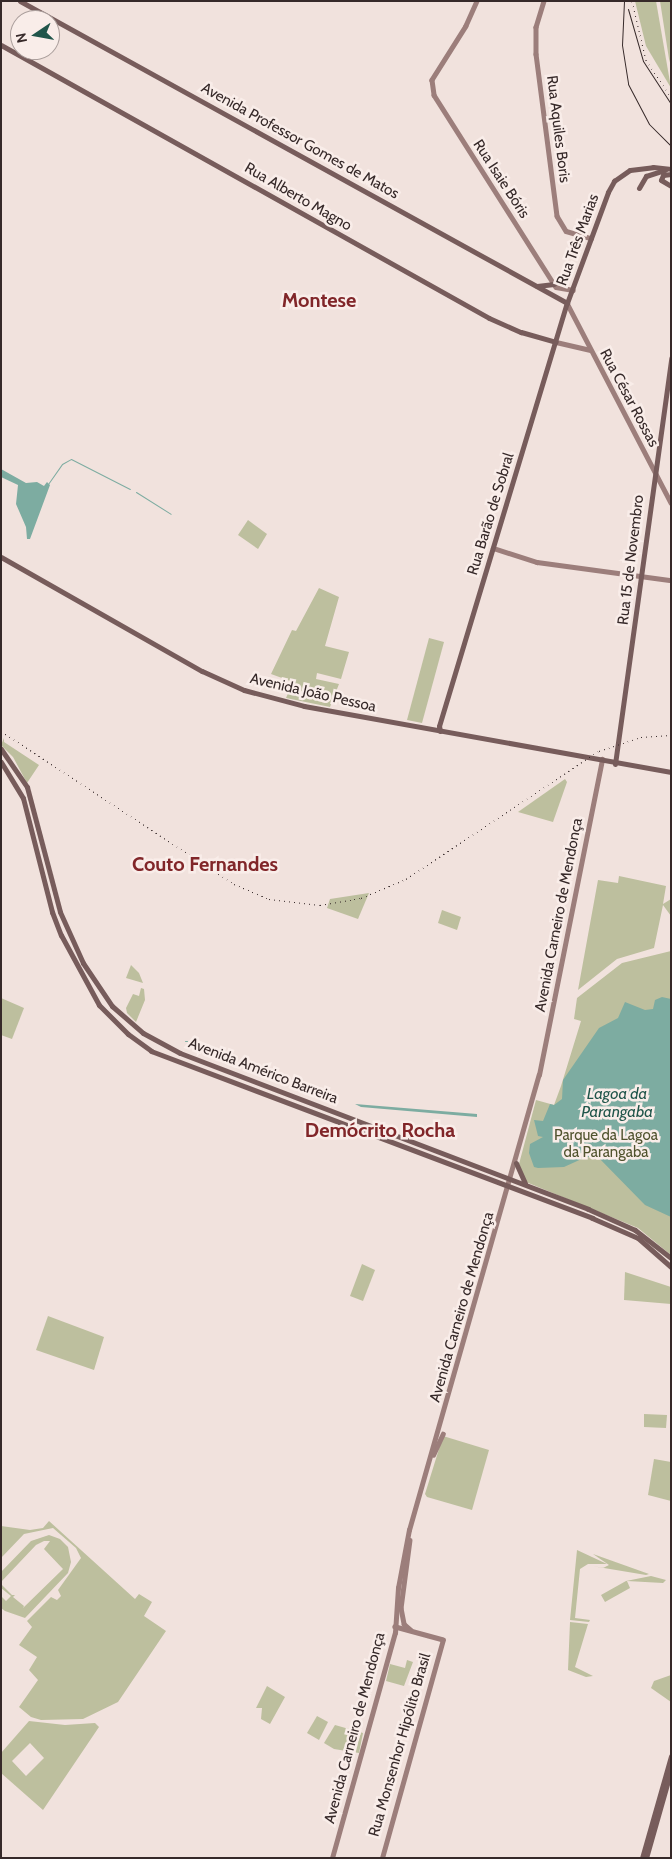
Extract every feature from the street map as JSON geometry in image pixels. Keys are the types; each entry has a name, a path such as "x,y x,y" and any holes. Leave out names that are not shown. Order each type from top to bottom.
{"main road":[{"name":"Avenida Professor Gomes de Matos","path":"20,1 567,303"},
{"name":"Rua Isaie Bóris","path":"477,1 466,26 434,71 430,83 437,102 555,285"},
{"name":"Rua Aquiles Boris","path":"544,1 536,27 557,216 566,232 591,238"},
{"name":"Rua Alberto Magno","path":"1,45 490,318 521,332 590,350"},
{"name":"Rua Três Marias","path":"567,303 612,184 630,170 653,166 671,169"},
{"path":"638,188 646,176 671,169"},
{"path":"671,174 663,175 661,180 671,186"},
{"path":"537,286 555,285 573,290"},
{"name":"Rua Barão de Sobral","path":"440,731 439,726 567,303"},
{"name":"Rua César Rossas","path":"567,303 671,503"},
{"name":"Rua 15 de Novembro","path":"615,763 671,358"},
{"path":"493,548 537,562 671,580"},
{"name":"Avenida João Pessoa","path":"1,556 202,671 244,690 304,706 671,773"},
{"name":"Avenida Américo Barreira","path":"1,749 26,787 60,912 91,976 112,1006 143,1033 180,1053 511,1179 635,1230 671,1258"},
{"name":"Avenida Carneiro de Mendonça","path":"332,1858 395,1627 409,1530 516,1163 549,1035 601,761"},
{"name":"Avenida Américo Barreira","path":"1,762 23,798 52,912 83,981 104,1012 150,1050 638,1238 671,1267"},
{"path":"38,857 42,864 48,866"},
{"path":"516,1163 519,1175 527,1186"},
{"name":"Avenida Carneiro de Mendonça","path":"412,1631 404,1624 401,1608 410,1540 438,1438 443,1434"},
{"path":"395,1627 412,1631"},
{"name":"Rua Monsenhor Hipólito Brasil","path":"382,1858 443,1640 412,1631"},
{"path":"642,1858 671,1756"},
{"path":"646,1858 671,1770"}],"green space":[{"path":"635,1 656,1 671,88 646,46"},
{"path":"660,1 671,1 671,66 669,59"},
{"path":"248,520 267,534 258,549 238,535"},
{"path":"319,588 339,597 325,646 349,652 341,679 317,673 316,679 339,684 330,707 286,698 293,682 271,674 292,630 296,631"},
{"path":"429,638 444,642 422,723 407,720"},
{"path":"4,738 4,742 39,765 27,783 13,757 1,745"},
{"path":"565,779 567,782 553,822 518,812"},
{"path":"619,876 666,886 663,904 671,899 671,916 663,905 654,948 617,959 578,990 598,880 618,883"},
{"path":"369,893 358,919 327,908 330,899"},
{"path":"442,910 461,917 457,930 438,923"},
{"name":"Lagoa da Parangaba","path":"671,951 671,1255 638,1228 526,1182 519,1164 536,1100 554,1105 561,1086 581,1021 574,1019 577,998 622,963"},
{"path":"131,965 139,973 143,983 126,978"},
{"path":"141,988 144,989 145,1000 136,1022 127,1013 126,1008 133,994 139,996"},
{"path":"1,998 24,1008 12,1039 1,1035"},
{"path":"362,1264 375,1270 363,1301 350,1296"},
{"path":"625,1272 671,1287 671,1304 624,1300"},
{"path":"48,1316 104,1337 94,1370 36,1350"},
{"path":"644,1414 667,1415 666,1428 644,1427"},
{"path":"443,1436 489,1450 472,1510 427,1497 425,1494"},
{"path":"654,1459 671,1462 671,1501 648,1495"},
{"path":"49,1521 135,1599 139,1594 152,1602 144,1616 166,1631 118,1702 83,1719 41,1720 31,1717 19,1707 38,1680 29,1670 37,1657 19,1645 32,1627 27,1621 51,1597 57,1600 61,1596 58,1590 81,1558 76,1548 53,1528 24,1534 1,1558 1,1526 30,1530 43,1528"},
{"path":"49,1535 60,1539 68,1547 71,1562 68,1573 25,1618 5,1611 1,1608 1,1596 6,1601 11,1596 1,1588 2,1585 12,1595 15,1595 13,1597 24,1606 23,1608 63,1569 44,1549 50,1541 44,1541 36,1545 1,1582 1,1572 31,1541"},
{"path":"577,1550 607,1564 588,1564 580,1569 575,1618 590,1620 589,1622 570,1620"},
{"path":"593,1554 649,1574 603,1568 609,1565"},
{"path":"651,1576 666,1580 663,1583 627,1581 630,1588 605,1602 601,1595 626,1581"},
{"path":"570,1622 588,1624 575,1667 593,1676 586,1677 568,1670"},
{"path":"407,1660 413,1662 404,1686 386,1681 390,1664 405,1668"},
{"path":"671,1675 671,1702 651,1688 654,1681"},
{"path":"267,1686 285,1697 270,1724 261,1719 262,1708 256,1708"},
{"path":"317,1716 328,1722 319,1740 307,1733"},
{"path":"29,1721 65,1725 95,1723 99,1727 43,1810 1,1773 1,1753","holes":["30,1743 44,1758 26,1776 12,1761"]},
{"path":"335,1725 363,1733 359,1753 334,1749 324,1743"}],"water":[{"path":"1,469 26,483 37,482 44,486 47,482 50,485 30,539 27,539 26,527 16,504 18,485 1,477"},
{"name":"Lagoa da Parangaba","path":"662,997 671,999 671,1217 645,1205 598,1157 586,1157 564,1167 538,1168 534,1167 529,1153 530,1144 543,1137 538,1136 534,1120 543,1121 550,1104 554,1105 562,1099 563,1080 599,1028 618,1018 625,1002 645,1010 653,1009 655,1000"},
{"path":"355,1104 477,1114 477,1117 361,1107"}],"waterway":[{"path":"48,484 62,464 71,459 130,489"},
{"path":"136,492 171,514"},
{"path":"245,1064 253,1067"},
{"path":"297,1083 314,1091"}],"tram line":[{"path":"624,1 622,45 628,84 649,124 671,146"},
{"path":"628,9 643,61 671,104"}],"railway":[{"path":"632,1 646,60 671,97"},
{"path":"1,731 234,884 269,899 320,905 361,898 406,879 599,751 641,737 671,735"}],"district":[{"name":"Montese","path":"319,300"},
{"name":"Couto Fernandes","path":"205,864"},
{"name":"Demócrito Rocha","path":"380,1130"}],"park label":[{"name":"Parque da Lagoa da Parangaba","path":"606,1144"}]}
